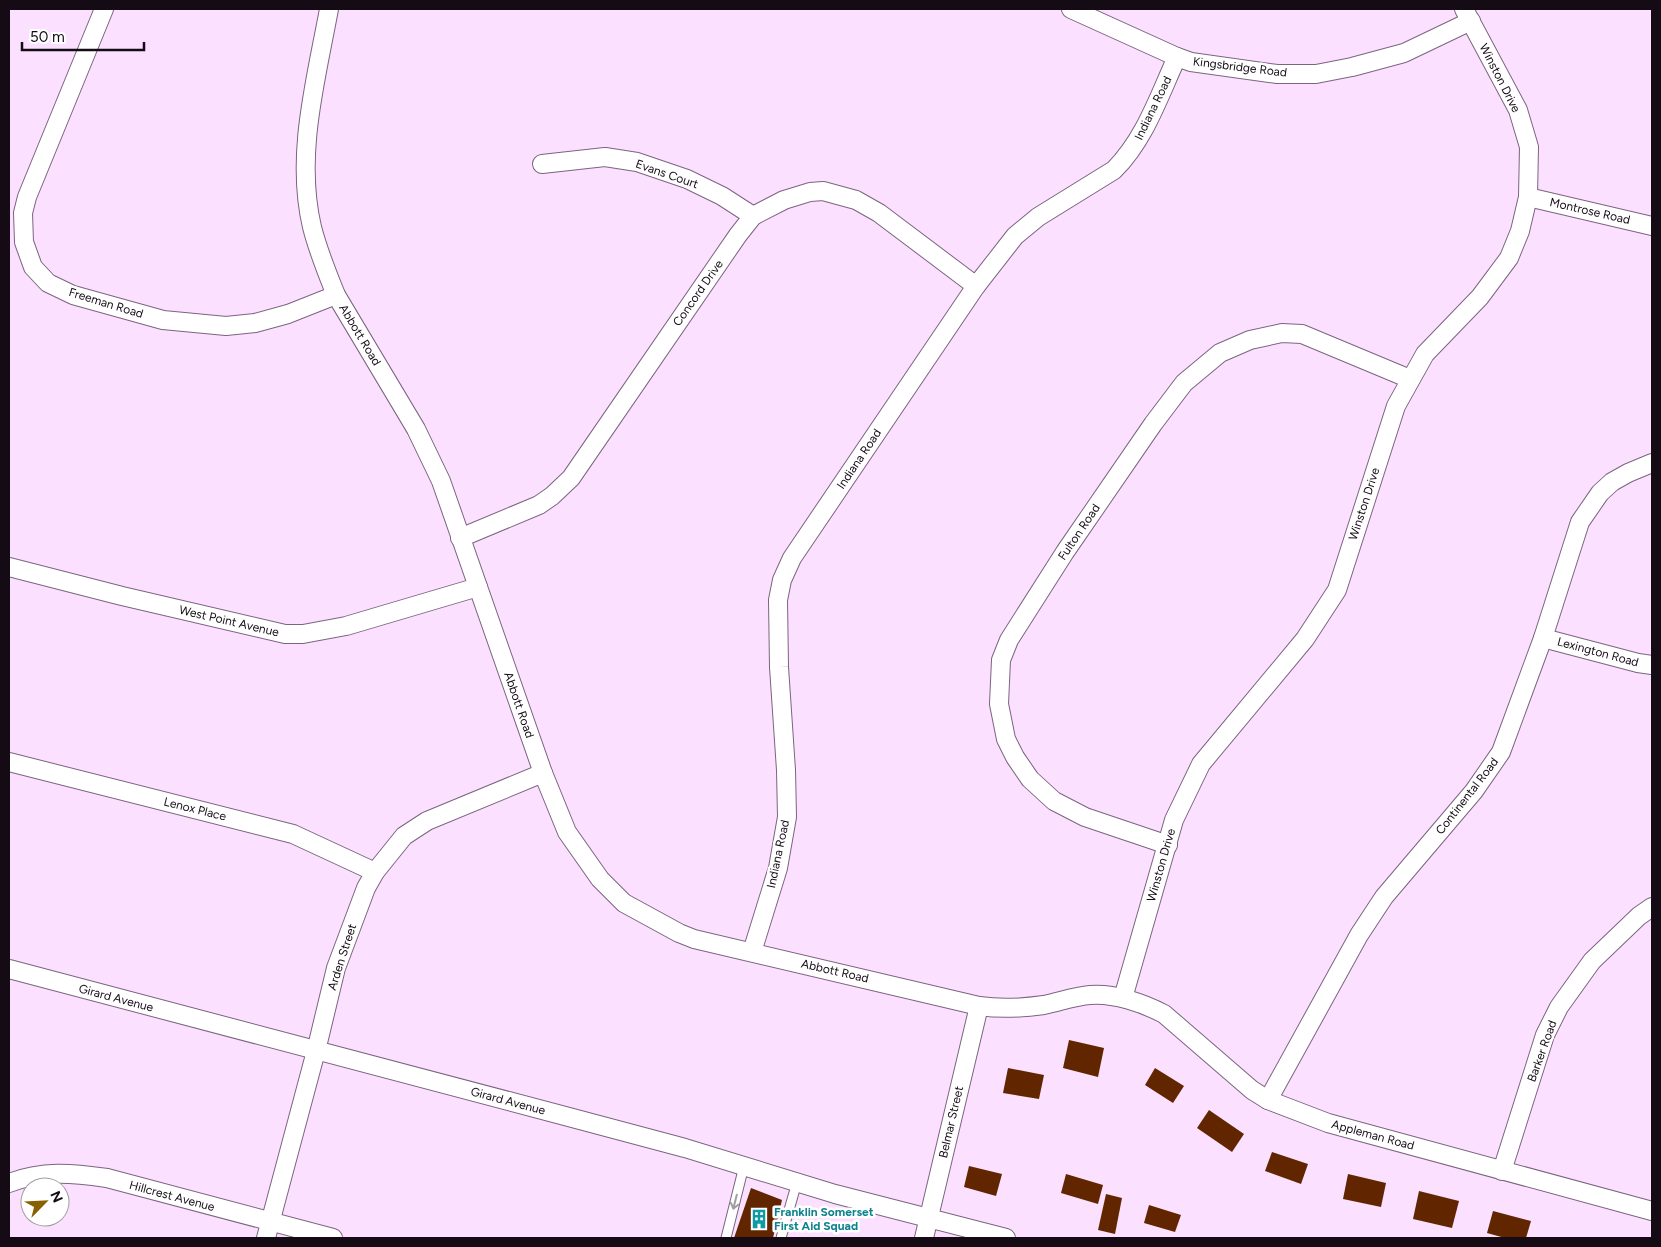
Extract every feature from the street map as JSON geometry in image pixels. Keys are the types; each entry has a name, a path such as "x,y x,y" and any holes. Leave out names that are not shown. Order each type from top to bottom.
{"street":[{"name":"Freeman Road","path":"104,9 27,197 23,213 24,242 33,267 48,283 73,295 163,320 226,326 254,323 288,314 336,296"},
{"name":"Abbott Road","path":"330,9 309,113 305,156 312,227 326,272 336,296 416,429 441,480 543,773 567,832 600,879 624,903 679,933 694,939 979,1006 995,1008 1044,1005 1090,995 1123,998"},
{"name":"Kingsbridge Road","path":"1071,9 1191,62 1277,74 1316,74 1352,67 1404,53 1467,15"},
{"name":"Winston Drive","path":"1123,998 1174,820 1201,764 1305,639 1337,590 1396,406 1425,354 1480,297 1509,258 1520,231 1528,197 1529,147 1518,110 1467,15"},
{"name":"Indiana Road","path":"752,952 778,868 787,817 786,770 779,667 778,600 782,580 792,558 976,286 1015,236 1038,217 1114,170 1125,159 1141,136 1177,57"},
{"name":"Evans Court","path":"542,164 604,158 636,162 687,178 722,196 753,216"},
{"name":"Concord Drive","path":"460,538 539,505 552,496 570,478 738,235 753,216 784,200 810,192 823,191 856,200 878,213 976,286"},
{"name":"Montrose Road","path":"1528,197 1652,226"},
{"name":"Fulton Road","path":"1168,845 1085,816 1054,801 1030,779 1015,757 1006,739 999,704 1001,660 1009,640 1065,552 1153,424 1184,383 1220,354 1250,340 1282,333 1302,334 1410,379"},
{"name":"Continental Road","path":"1268,1100 1359,935 1384,897 1474,791 1501,752 1543,638 1580,522 1600,493 1612,482 1652,463"},
{"name":"West Point Avenue","path":"9,567 122,596 285,634 303,634 346,626 478,587"},
{"name":"Lexington Road","path":"1543,638 1652,665"},
{"name":"Lenox Place","path":"9,762 293,834 375,872"},
{"name":"Arden Street","path":"268,1230 336,968 366,888 375,872 404,836 427,821 543,773"},
{"name":"Barker Road","path":"1502,1171 1545,1035 1559,1007 1592,960 1639,916 1652,907"},
{"name":"Girard Avenue","path":"9,969 574,1118 835,1194 1006,1238"},
{"name":"Appleman Road","path":"1123,998 1151,1007 1164,1014 1252,1090 1268,1100 1328,1123 1652,1210"},
{"name":"Belmar Street","path":"924,1238 979,1006"},
{"name":"Hillcrest Avenue","path":"9,1183 52,1173 72,1173 107,1178 268,1230 333,1238"}],"lane":[{"path":"726,1238 744,1166"},
{"path":"781,1238 797,1182"}],"building":[{"path":"1069,1040 1104,1048 1098,1077 1063,1068"},
{"path":"1008,1068 1044,1075 1039,1099 1003,1093"},
{"path":"1155,1068 1184,1086 1173,1103 1145,1085"},
{"path":"1209,1110 1244,1134 1232,1152 1197,1128"},
{"path":"1272,1152 1308,1164 1301,1184 1265,1171"},
{"path":"969,1166 1002,1174 996,1196 964,1187"},
{"path":"1066,1174 1103,1185 1098,1204 1061,1193"},
{"path":"1348,1174 1386,1183 1381,1207 1343,1199"},
{"name":"Franklin Somerset First Aid Squad","path":"751,1188 782,1200 773,1238 734,1238"},
{"path":"1419,1191 1459,1201 1452,1228 1413,1219"},
{"path":"1106,1194 1122,1198 1115,1234 1098,1230"},
{"path":"1149,1205 1181,1215 1175,1232 1144,1223"},
{"path":"1493,1211 1531,1221 1526,1238 1505,1238 1487,1233"}],"place":[{"name":"Franklin Somerset First Aid Squad","path":"759,1219"}]}
